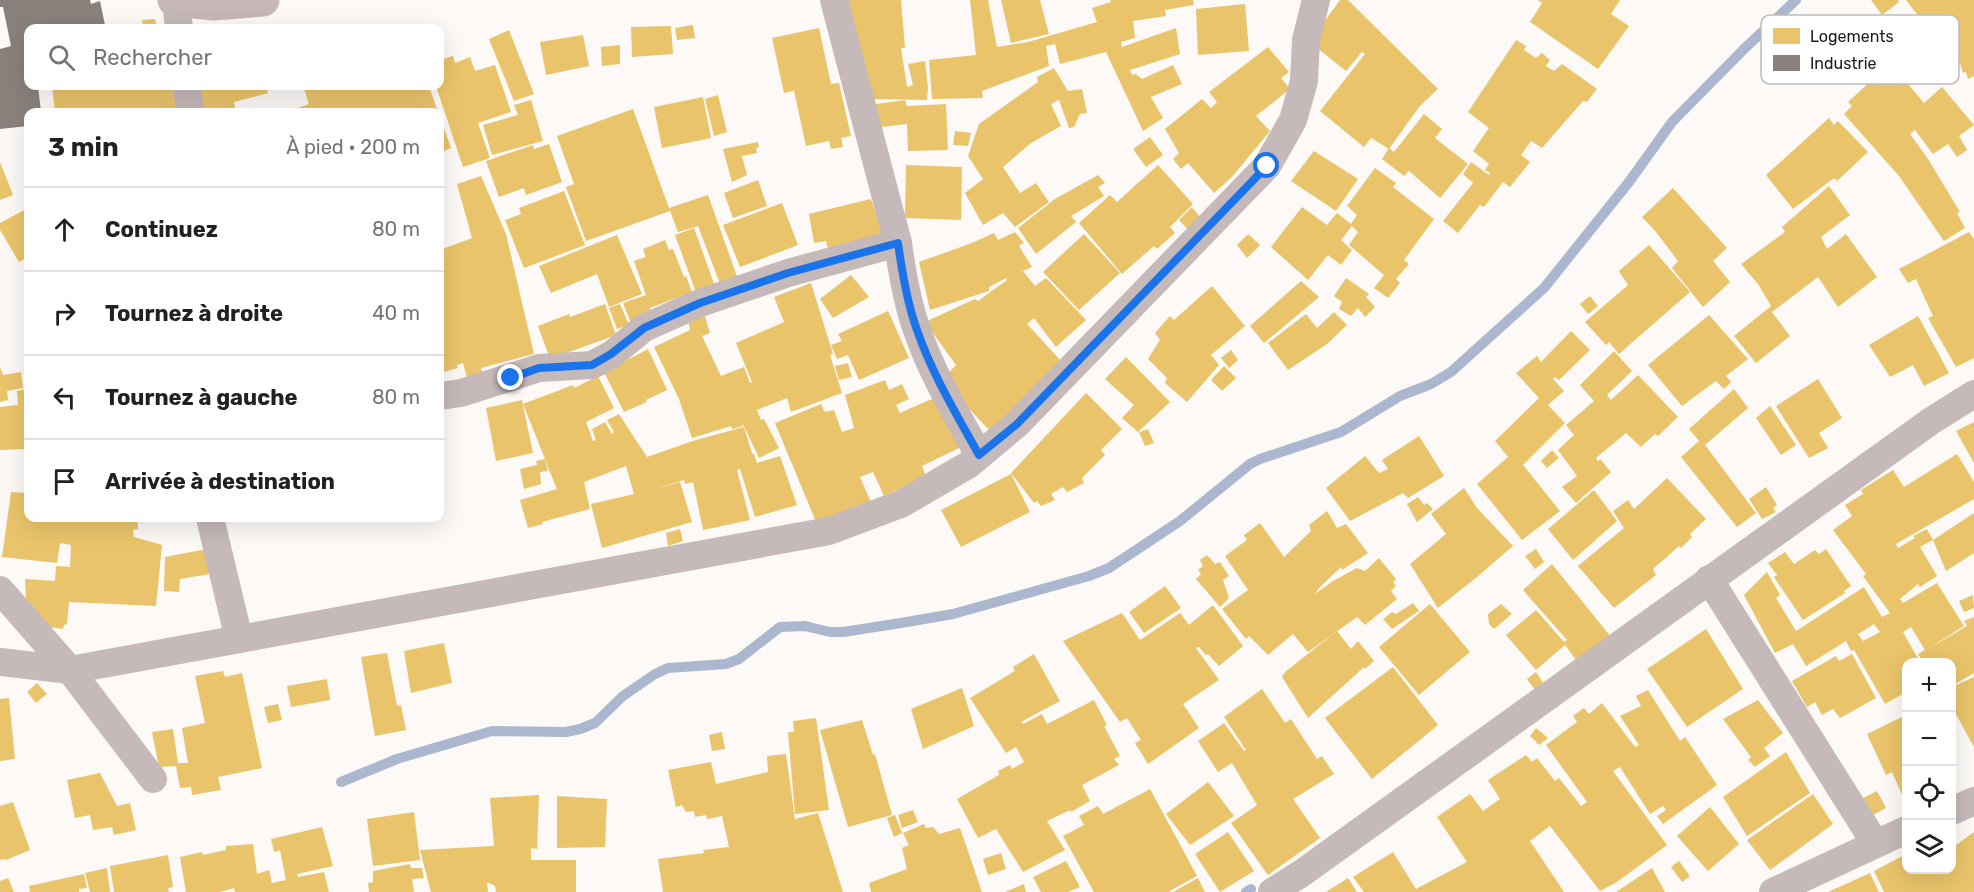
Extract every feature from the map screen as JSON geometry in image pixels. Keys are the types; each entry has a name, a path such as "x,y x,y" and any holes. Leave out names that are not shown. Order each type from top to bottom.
{"main road":[{"path":"175,0 214,4 263,0"}],"street":[{"path":"175,0 178,24"},
{"path":"834,0 898,243 902,271 916,329 938,379 979,455"},
{"path":"0,662 70,670 829,531 901,504 968,465 1017,424 1267,166 1293,120 1304,81 1306,40 1316,0"},
{"path":"187,90 190,108"},
{"path":"444,395 461,393 539,368 592,365 611,354 644,328 700,303 788,273 898,243"},
{"path":"1272,892 1302,873 1931,421 1974,394"},
{"path":"211,522 239,639"},
{"path":"1709,579 1875,843"},
{"path":"0,590 70,670 153,780"},
{"path":"1956,809 1974,801"},
{"path":"1773,892 1902,832"}],"building: Logements":[{"path":"842,0 901,0 905,48 901,48 907,87 913,85 908,64 925,61 927,100 869,99"},
{"path":"970,0 988,0 997,47 1028,42 1097,22 1092,8 1111,2 1110,0 1193,0 1194,5 1165,10 1166,16 1133,21 1135,38 1121,42 1122,47 1176,28 1180,54 1130,70 1132,75 1136,74 1142,79 1173,65 1182,84 1151,97 1163,118 1143,131 1106,52 1060,64 1055,44 1046,46 1049,66 982,91 983,98 932,99 929,60 976,55"},
{"path":"1001,0 1040,0 1049,34 1011,43"},
{"path":"1340,0 1348,0 1438,89 1419,107 1389,149 1371,138 1364,147 1320,111 1365,54 1362,52 1346,71 1316,47 1311,34"},
{"path":"1538,0 1620,0 1611,14 1629,26 1598,69 1530,22 1542,3"},
{"path":"1871,0 1898,0 1899,2 1882,15"},
{"path":"1906,0 1974,0 1974,76 1968,79 1959,62 1959,15 1918,15"},
{"path":"1245,4 1249,51 1198,55 1196,9"},
{"path":"155,19 156,24 142,24 142,20"},
{"path":"693,25 695,38 677,40 675,28"},
{"path":"671,26 673,54 632,57 631,27"},
{"path":"819,28 831,84 839,83 851,136 841,138 843,147 831,149 829,141 806,146 794,91 784,93 772,38"},
{"path":"509,30 534,94 514,101 489,39"},
{"path":"583,35 589,66 546,75 540,42"},
{"path":"1516,40 1526,46 1524,50 1536,58 1542,53 1550,60 1546,66 1554,71 1562,64 1597,89 1587,102 1583,101 1542,148 1531,141 1521,155 1530,162 1510,187 1503,182 1484,207 1480,205 1458,233 1443,221 1473,183 1463,174 1471,162 1489,175 1490,173 1485,170 1489,164 1473,151 1489,128 1468,112"},
{"path":"620,45 620,64 602,66 601,47"},
{"path":"1268,47 1289,72 1281,78 1290,89 1256,116 1270,131 1231,178 1214,193 1188,163 1181,169 1173,159 1179,153 1165,129 1202,99 1211,108 1217,102 1209,92"},
{"path":"453,56 455,63 470,57 475,71 495,65 511,112 478,123 490,158 463,167 437,90 444,90 444,59"},
{"path":"1054,68 1068,91 1082,89 1087,113 1080,114 1074,127 1069,128 1059,100 1051,104 1061,126 1031,143 1003,167 1020,193 1036,183 1049,202 1015,227 1003,213 983,225 965,193 983,179 968,156 979,124 1038,82 1037,77"},
{"path":"1868,84 1908,84 1924,103 1942,87 1974,125 1959,136 1967,150 1957,157 1948,144 1933,154 1915,130 1910,134 1960,212 1957,213 1965,228 1944,241 1899,176 1844,114 1852,106 1848,102"},
{"path":"52,90 180,90 181,108 55,108"},
{"path":"196,90 267,90 268,93 234,102 235,108 197,108"},
{"path":"304,90 430,90 437,108 298,108 309,104"},
{"path":"718,95 727,132 714,136 705,99"},
{"path":"703,97 711,138 662,148 654,107"},
{"path":"531,100 543,141 492,155 483,125 518,115 514,105"},
{"path":"905,100 907,106 946,104 948,150 908,151 907,124 873,128 869,105"},
{"path":"633,109 669,208 708,195 739,282 722,289 698,226 678,232 670,211 586,241 566,187 574,184 557,136"},
{"path":"1424,114 1442,129 1435,138 1468,164 1440,198 1409,171 1404,176 1382,159 1389,148 1394,152"},
{"path":"1829,118 1834,125 1838,121 1868,152 1837,181 1834,178 1793,209 1766,175"},
{"path":"444,128 451,148 444,151"},
{"path":"955,131 971,133 968,146 953,145"},
{"path":"1150,137 1163,155 1146,167 1133,149"},
{"path":"758,142 757,153 742,156 747,175 732,182 723,149"},
{"path":"549,144 562,182 526,195 524,188 499,197 486,161 533,145 534,149"},
{"path":"1314,151 1358,179 1336,211 1291,181"},
{"path":"0,162 13,195 0,200"},
{"path":"906,165 962,167 961,220 905,218"},
{"path":"1158,165 1193,204 1170,227 1175,233 1157,249 1154,246 1122,274 1079,223 1110,195 1117,202"},
{"path":"1375,168 1396,183 1393,187 1434,219 1404,260 1409,264 1396,279 1400,283 1388,298 1374,288 1384,275 1349,245 1358,232 1352,226 1341,240 1352,250 1341,265 1328,255 1308,280 1271,247 1302,207 1327,225 1337,213 1351,224 1357,215 1347,206"},
{"path":"1098,175 1105,183 1098,187 1104,196 1071,216 1076,222 1036,254 1018,228 1055,199"},
{"path":"481,176 506,234 534,354 481,368 485,381 469,385 463,363 457,365 458,368 444,372 444,248 472,238 457,184"},
{"path":"758,180 767,206 733,218 724,193"},
{"path":"1829,186 1850,215 1821,237 1827,249 1846,234 1877,277 1838,307 1818,277 1772,312 1790,336 1756,363 1734,336 1771,306 1758,284 1741,264 1785,232 1782,227"},
{"path":"1673,188 1727,248 1713,261 1730,282 1703,307 1672,268 1678,261 1642,217"},
{"path":"564,191 585,245 524,268 505,220 521,214 519,208"},
{"path":"871,199 887,246 831,260 826,241 814,243 809,214"},
{"path":"782,203 798,245 740,267 723,225"},
{"path":"1192,207 1203,221 1191,233 1179,220"},
{"path":"24,210 24,259 19,262 0,230 0,223"},
{"path":"694,228 717,292 698,298 675,235"},
{"path":"1015,232 1024,243 1019,246 1032,267 1023,271 1035,286 1046,278 1086,320 1056,347 1034,318 1027,324 1062,362 992,433 942,380 956,365 925,322 975,299 978,301 1007,280 1006,278 989,287 989,291 930,310 919,262 994,233 998,240"},
{"path":"1969,232 1974,239 1974,358 1956,367 1928,318 1933,316 1916,279 1908,283 1899,269"},
{"path":"1084,234 1120,273 1079,310 1043,272"},
{"path":"1248,234 1260,245 1247,258 1237,245"},
{"path":"617,235 642,294 609,307 597,274 551,293 539,266"},
{"path":"665,240 669,250 673,249 692,292 650,308 652,315 631,323 623,303 646,295 634,261 646,257 643,249"},
{"path":"1649,245 1690,292 1619,354 1609,342 1606,345 1585,322 1628,285 1619,271"},
{"path":"851,275 869,297 833,318 820,299"},
{"path":"1346,278 1369,294 1366,297 1375,307 1365,317 1358,308 1351,316 1339,309 1342,302 1334,296"},
{"path":"1301,281 1319,297 1264,343 1250,326"},
{"path":"811,283 833,354 830,355 842,393 791,412 787,398 757,410 779,448 759,458 742,422 743,426 732,429 731,426 692,438 679,399 654,347 690,330 688,319 704,313 710,333 702,336 721,376 744,367 750,383 752,382 736,343 784,322 774,297"},
{"path":"1212,286 1245,326 1211,355 1219,365 1187,402 1165,383 1167,378 1148,359 1160,340 1155,333 1170,316 1174,320"},
{"path":"1590,296 1598,306 1588,314 1580,304"},
{"path":"605,304 616,335 550,359 538,326"},
{"path":"620,304 629,325 617,329 609,308"},
{"path":"888,311 909,358 859,380 848,355 837,359 831,345 842,341 838,334"},
{"path":"1334,312 1347,325 1327,344 1288,370 1268,343 1306,314 1317,328"},
{"path":"1709,315 1748,359 1726,376 1731,382 1724,389 1716,381 1682,406 1648,365"},
{"path":"1918,316 1949,373 1924,386 1913,365 1890,377 1869,345"},
{"path":"1571,331 1590,350 1559,380 1555,377 1553,379 1564,391 1548,405 1565,423 1523,465 1560,511 1522,540 1477,484 1508,457 1495,441 1539,398 1516,373 1537,356 1541,362"},
{"path":"648,349 667,390 624,412 604,372"},
{"path":"1231,350 1238,360 1229,368 1221,358"},
{"path":"1614,351 1632,371 1607,395 1611,400 1638,375 1678,417 1658,436 1655,434 1641,447 1626,433 1596,458 1598,461 1600,459 1611,472 1576,503 1562,487 1577,476 1558,450 1574,435 1566,425 1594,401 1580,385"},
{"path":"1126,357 1170,402 1138,432 1122,418 1134,405 1105,379"},
{"path":"848,363 852,377 839,380 835,366"},
{"path":"1224,366 1236,378 1222,391 1211,380"},
{"path":"0,367 3,375 21,372 23,388 7,391 8,400 0,402"},
{"path":"598,376 614,408 586,422 593,441 596,440 592,429 605,422 612,434 614,432 607,420 619,414 647,457 744,427 757,463 780,456 797,505 755,517 740,469 737,470 750,520 703,530 693,482 685,484 684,480 652,490 680,482 692,522 602,548 591,504 634,494 626,466 584,482 590,509 528,528 520,500 557,489 545,460 548,471 540,472 541,484 524,489 520,469 537,465 536,461 545,459 523,404 573,385 574,388"},
{"path":"1818,379 1842,418 1819,433 1828,448 1809,458 1776,406"},
{"path":"885,380 889,390 902,384 909,399 896,405 900,413 934,398 961,447 922,466 926,477 884,496 873,472 860,477 873,507 819,529 775,423 821,404 825,412 834,410 842,432 854,428 845,395"},
{"path":"1734,389 1748,408 1705,445 1756,513 1737,527 1681,457 1699,441 1689,429"},
{"path":"24,390 24,449 0,450 0,407 18,405 17,391"},
{"path":"1086,393 1122,429 1101,450 1105,455 1082,478 1084,483 1067,492 1063,487 1051,494 1055,500 1041,506 1037,501 1034,503 1011,473"},
{"path":"522,400 533,453 496,461 486,408"},
{"path":"1770,406 1796,445 1781,455 1756,418"},
{"path":"1974,422 1974,463 1956,431"},
{"path":"1148,429 1154,443 1145,446 1139,432"},
{"path":"1419,436 1444,476 1408,498 1403,493 1350,521 1326,488 1365,456 1379,473 1388,469 1382,460"},
{"path":"1552,450 1559,458 1547,468 1541,461"},
{"path":"1957,454 1974,482 1974,499 1896,544 1898,548 1915,538 1913,536 1927,529 1933,540 1920,547 1937,576 1920,587 1918,584 1900,599 1903,603 1937,583 1964,626 1928,649 1967,626 1964,621 1974,617 1974,673 1956,684 1956,658 1920,658 1918,654 1925,650 1911,627 1903,632 1918,658 1902,658 1902,694 1885,704 1854,650 1851,651 1846,641 1806,666 1793,644 1775,653 1744,595 1767,572 1780,595 1776,598 1796,631 1864,587 1882,617 1890,613 1863,576 1866,574 1833,530 1852,516 1845,505 1863,494 1861,490 1893,470 1904,487","holes":["1874,624 1880,632 1863,641 1858,634"]},
{"path":"1011,474 1030,512 961,547 941,510"},
{"path":"1667,478 1706,519 1690,534 1692,537 1681,548 1679,546 1653,569 1656,575 1614,608 1578,566 1624,528 1613,511 1628,500 1634,509"},
{"path":"1766,487 1777,505 1773,508 1776,512 1762,519 1749,499"},
{"path":"1464,488 1477,508 1513,546 1438,608 1410,564 1446,534 1431,514"},
{"path":"1594,490 1617,521 1573,560 1548,529"},
{"path":"11,492 24,493 24,522 137,522 138,529 133,530 134,537 162,545 156,606 69,602 67,624 63,629 49,627 26,599 25,579 55,581 56,566 70,567 71,545 60,543 57,563 2,557"},
{"path":"1418,497 1424,505 1427,503 1433,509 1417,522 1407,504"},
{"path":"1327,511 1337,528 1346,524 1368,553 1342,570 1341,567 1315,594 1357,568 1365,571 1379,558 1396,579 1393,582 1396,586 1391,591 1397,599 1365,625 1357,617 1308,652 1293,634 1268,655 1249,636 1246,639 1222,609 1248,590 1225,556 1247,540 1244,535 1260,523 1284,557 1311,531 1309,525"},
{"path":"1974,513 1974,553 1946,571 1933,540"},
{"path":"680,529 683,541 668,546 666,533"},
{"path":"207,549 210,574 180,579 179,592 164,591 165,557"},
{"path":"1536,549 1544,562 1535,569 1525,556"},
{"path":"1826,549 1851,586 1844,591 1845,593 1803,620 1774,577 1777,575 1768,563 1785,552 1794,564 1815,550 1819,554"},
{"path":"1207,555 1215,564 1220,562 1229,576 1223,580 1229,598 1220,607 1196,579 1201,574 1198,570 1203,566 1200,560"},
{"path":"1552,564 1611,637 1579,664 1565,645 1536,670 1506,635 1536,610 1564,642 1567,640 1523,590"},
{"path":"1165,586 1181,608 1144,633 1129,612"},
{"path":"1973,595 1974,608 1964,612 1959,601"},
{"path":"1413,603 1419,611 1392,629 1383,619 1392,612 1396,614"},
{"path":"1430,604 1470,652 1419,695 1379,647"},
{"path":"1501,604 1512,614 1494,629 1489,624 1488,614"},
{"path":"1213,605 1243,646 1219,666 1208,654 1206,655 1199,647 1196,648 1219,680 1183,704 1199,728 1148,764 1135,743 1141,740 1127,718 1120,722 1063,641 1122,613 1140,640 1180,613 1189,625"},
{"path":"1706,629 1743,689 1687,727 1647,669"},
{"path":"1337,631 1351,649 1358,641 1374,661 1365,669 1364,667 1308,718 1282,677 1285,672"},
{"path":"444,643 452,683 411,693 404,651"},
{"path":"387,653 397,706 401,705 406,730 375,736 361,657"},
{"path":"1034,654 1060,701 1021,722 1023,724 1042,714 1047,724 1094,700 1107,725 1104,726 1120,756 1114,759 1119,765 1082,785 1090,801 1071,812 1070,810 1047,821 1065,850 1023,872 996,829 978,838 957,799 999,775 998,771 1010,765 1012,769 1024,762 1016,747 1006,753 970,698 1015,671 1013,667"},
{"path":"1852,654 1876,698 1840,718 1833,709 1822,715 1815,702 1807,707 1792,681 1836,656 1839,661"},
{"path":"1393,667 1438,725 1372,779 1325,718"},
{"path":"223,671 225,677 242,673 262,768 218,777 221,790 192,795 191,787 180,788 176,766 159,767 152,732 173,729 178,763 188,763 182,728 205,723 195,676"},
{"path":"1536,672 1544,684 1535,690 1527,679"},
{"path":"1974,677 1974,747 1956,714 1956,685"},
{"path":"327,679 330,700 291,707 287,686"},
{"path":"37,683 47,694 36,703 27,692"},
{"path":"962,688 974,726 923,749 911,709"},
{"path":"1262,689 1285,723 1291,719 1317,759 1322,756 1334,774 1293,799 1320,838 1268,875 1231,823 1257,805 1232,763 1218,772 1198,741 1224,723 1244,751 1246,750 1224,717"},
{"path":"1648,690 1680,741 1685,737 1717,785 1663,824 1657,816 1666,810 1663,806 1650,814 1620,767 1613,771 1667,845 1617,882 1600,891 1550,826 1530,841 1564,892 1364,892 1353,877 1393,852 1416,889 1467,862 1437,817 1470,794 1483,811 1500,799 1488,780 1526,755 1532,762 1537,758 1555,781 1559,778 1581,806 1587,802 1546,745 1577,722 1573,716 1584,708 1589,714 1602,703 1635,747 1639,745 1620,716 1641,706 1636,696"},
{"path":"9,698 15,759 0,761 0,699"},
{"path":"1758,700 1783,733 1764,748 1770,756 1755,767 1748,760 1751,757 1723,719"},
{"path":"278,704 282,720 268,723 264,707"},
{"path":"1902,717 1902,795 1892,772 1886,775 1867,734"},
{"path":"816,718 829,810 795,814 788,732 794,732 793,721"},
{"path":"862,720 873,755 875,754 892,815 848,827 820,730"},
{"path":"1536,728 1548,738 1539,745 1530,736"},
{"path":"722,732 725,749 712,751 709,735"},
{"path":"1786,752 1810,793 1747,836 1723,797"},
{"path":"786,754 795,819 818,813 843,892 663,892 658,859 729,847 722,816 707,819 706,815 695,817 694,811 686,812 682,805 676,807 668,770 711,762 716,784 768,772 767,756"},
{"path":"100,773 117,806 130,803 136,830 114,835 112,827 93,830 90,815 75,818 67,780"},
{"path":"1208,782 1234,816 1190,845 1166,814"},
{"path":"1150,789 1197,876 1168,892 1094,892 1063,836 1084,825 1079,816 1098,806 1103,814"},
{"path":"1877,791 1886,808 1873,815 1863,798"},
{"path":"1813,794 1833,824 1770,870 1747,840"},
{"path":"539,795 537,849 531,848 531,860 576,860 576,892 496,892 495,886 487,882 488,892 431,892 420,850 494,846 490,798"},
{"path":"557,796 607,799 605,847 557,848"},
{"path":"13,802 30,850 6,860 0,860 0,806"},
{"path":"1710,807 1739,844 1708,871 1677,836"},
{"path":"913,810 918,822 902,828 898,815"},
{"path":"414,812 420,860 373,866 367,819"},
{"path":"895,815 902,833 894,837 887,818"},
{"path":"924,824 926,828 933,827 939,834 960,828 982,892 871,892 869,883 907,869 902,848 909,845 903,833"},
{"path":"322,827 333,866 297,874 298,877 324,872 329,892 235,892 234,888 220,892 186,892 180,857 226,850 226,846 253,844 257,874 269,870 272,883 286,880 280,850 274,852 271,839"},
{"path":"1228,832 1254,871 1220,892 1195,854"},
{"path":"1974,832 1974,892 1884,892 1874,871 1902,856 1902,874 1956,874 1956,845"},
{"path":"1001,853 1006,869 988,875 983,859"},
{"path":"168,855 173,887 168,888 169,892 114,892 110,866"},
{"path":"1066,861 1080,887 1068,892 1041,892 1033,877"},
{"path":"1679,861 1690,876 1682,882 1671,867"},
{"path":"410,864 411,868 422,868 424,878 412,879 414,892 369,892 368,883 373,882 373,871"},
{"path":"107,868 110,892 90,892 85,873"},
{"path":"1652,868 1665,892 1616,892"},
{"path":"1870,873 1879,892 1828,892"},
{"path":"84,874 87,888 79,889 79,892 30,892 29,886"},
{"path":"8,878 14,892 0,892 0,881"},
{"path":"1198,878 1205,892 1173,892"},
{"path":"1348,878 1357,892 1326,892"},
{"path":"1024,884 1026,892 1005,892"}],"building: Industrie":[{"path":"0,0 90,0 91,4 100,1 105,24 24,24 24,90 38,90 41,108 24,108 24,126 0,129 0,49 11,46 3,7 0,7"}],"waterway":[{"path":"1780,15 1796,0"},
{"path":"341,782 397,759 492,731 566,732 580,729 595,723 623,696 655,674 668,668 726,664 739,659 780,627 805,626 830,632 843,632 953,614 1089,576 1109,568 1180,521 1250,464 1341,432 1400,396 1431,384 1451,372 1544,288 1629,182 1672,122 1761,33"},
{"path":"1246,892 1251,889"}],"route":[{"path":"511,378 539,368 578,367 601,362 644,328 700,303 788,273 898,243 902,271 916,329 938,379 979,455 1017,424 1267,166"}]}
